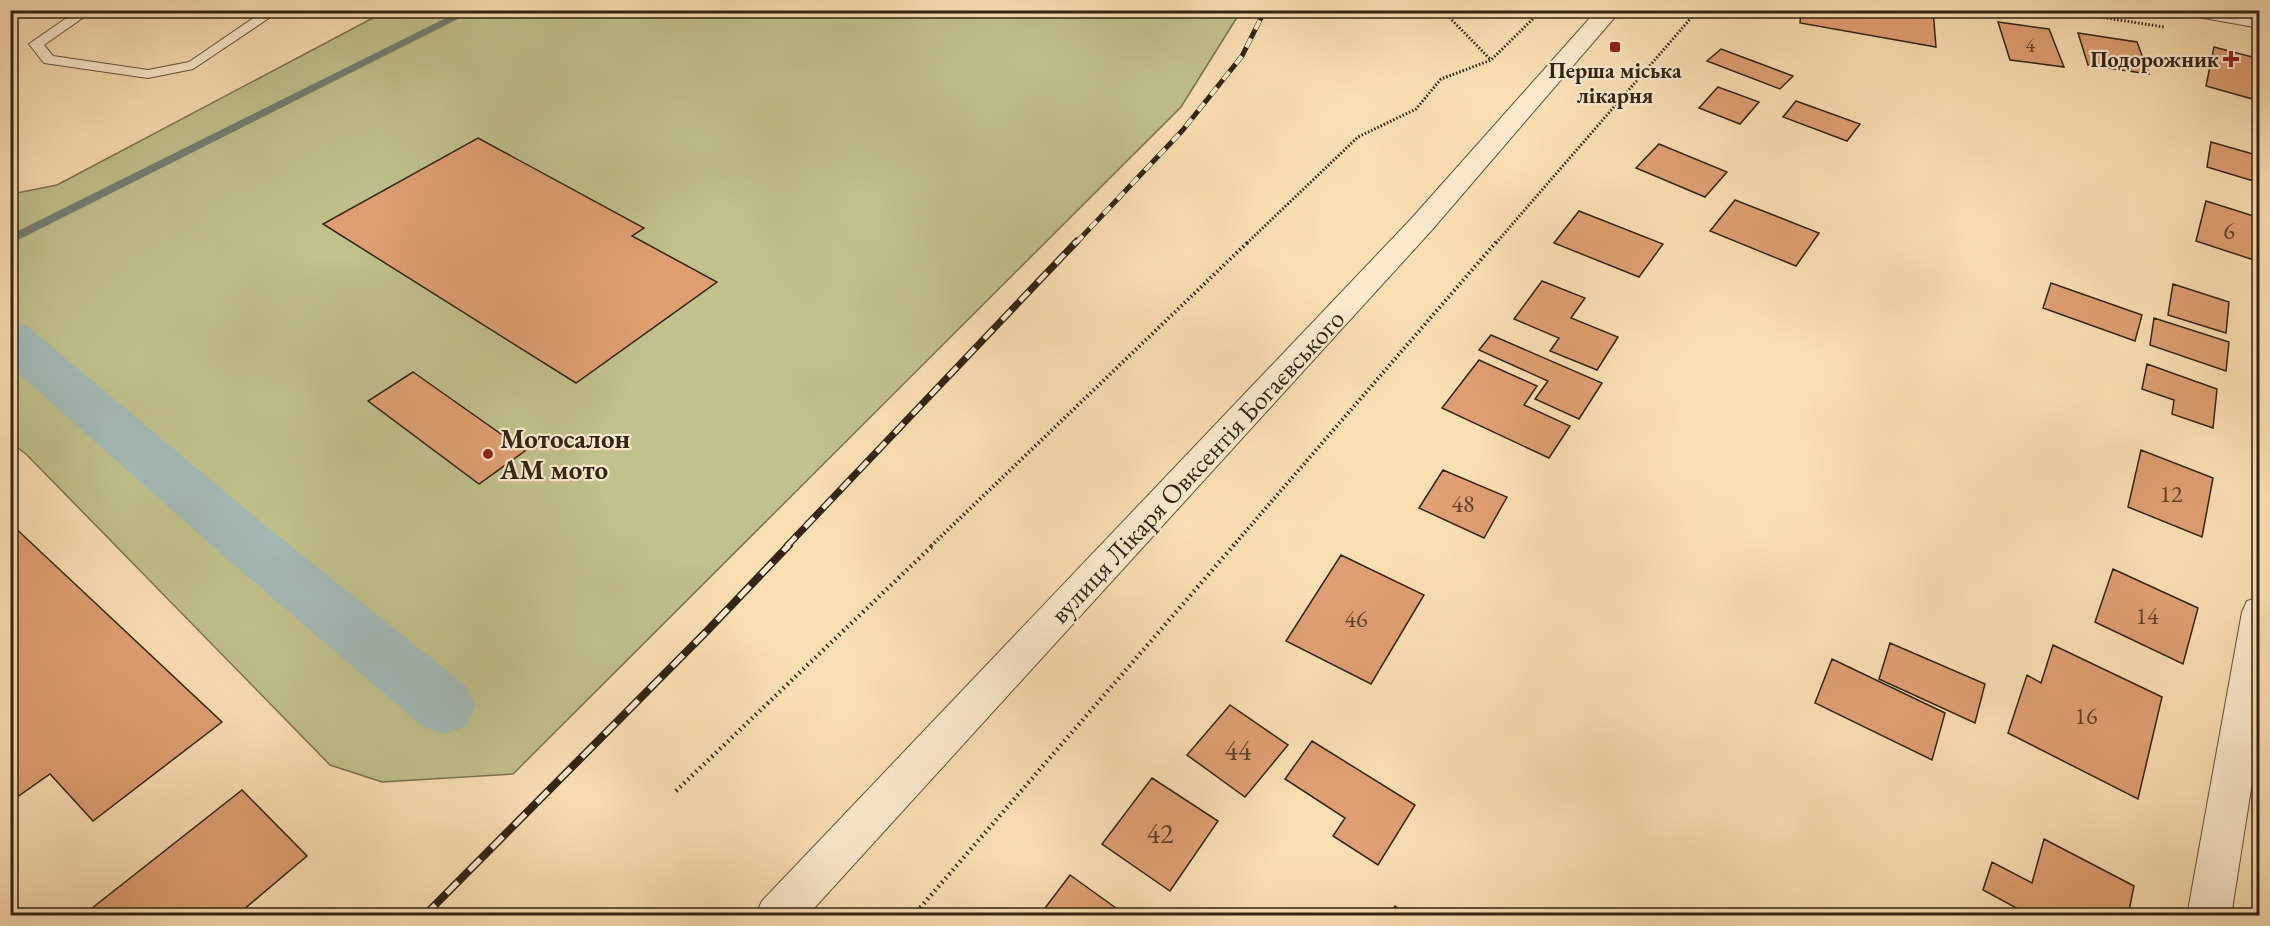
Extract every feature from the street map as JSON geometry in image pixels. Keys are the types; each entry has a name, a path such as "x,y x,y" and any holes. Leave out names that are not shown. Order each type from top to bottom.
{"street":[{"name":"вулиця Лікаря Овксентія Богаєвського","path":"777,915 1421,225 1610,10"},
{"path":"2198,10 2259,21"},
{"path":"2209,915 2259,612"}],"lane":[{"path":"88,10 36,44 49,60 148,74 193,65 275,10"}],"path":[{"path":"1442,10 1491,60"},
{"path":"676,791 1358,137 1416,110 1441,79 1491,60 1542,10"},
{"path":"913,915 1698,10"},
{"path":"2055,10 2168,28"}],"green space":[{"path":"386,11 1241,11 1181,107 513,774 382,782 330,765 26,454 11,443 11,194 57,185"}],"building":[{"path":"1801,10 1933,10 1936,47 1800,23"},
{"path":"1998,22 2049,29 2064,67 2010,60"},
{"path":"2078,33 2137,42 2149,74 2088,65"},
{"path":"2214,47 2260,59 2260,91 2258,90 2256,100 2206,86"},
{"path":"1721,49 1793,76 1780,89 1707,61"},
{"path":"1718,87 1759,102 1740,124 1699,108"},
{"path":"1796,101 1860,124 1847,141 1783,117"},
{"path":"478,138 644,228 632,236 717,282 576,383 323,224"},
{"path":"2211,142 2260,156 2260,183 2207,167"},
{"path":"1659,144 1727,172 1705,197 1636,168"},
{"path":"1735,200 1819,233 1796,266 1710,231"},
{"path":"2206,201 2260,218 2260,262 2196,241"},
{"path":"1579,211 1663,244 1639,277 1554,243"},
{"path":"1542,281 1585,298 1571,318 1618,337 1597,370 1550,351 1559,338 1514,319"},
{"path":"2051,283 2142,315 2135,341 2043,308"},
{"path":"2173,284 2229,302 2226,333 2168,315"},
{"path":"2154,318 2229,342 2226,371 2150,345"},
{"path":"1491,335 1602,383 1579,419 1535,399 1548,381 1479,350"},
{"path":"1479,360 1537,386 1524,405 1570,426 1549,458 1442,408"},
{"path":"2147,364 2217,389 2213,428 2172,414 2174,400 2142,389"},
{"path":"413,372 525,451 479,484 368,401"},
{"path":"2141,450 2213,478 2202,537 2128,507"},
{"path":"1443,470 1507,497 1484,538 1419,508"},
{"path":"10,523 222,722 93,821 50,774 10,802"},
{"path":"1341,555 1424,595 1371,684 1286,641"},
{"path":"2113,569 2198,608 2183,664 2095,622"},
{"path":"1890,643 1985,684 1975,723 1879,679"},
{"path":"2053,645 2162,697 2138,799 2008,733 2027,675 2041,683"},
{"path":"1832,659 1945,713 1932,760 1815,703"},
{"path":"1230,705 1288,745 1245,797 1187,755"},
{"path":"1312,741 1415,805 1378,865 1333,836 1345,818 1285,779"},
{"path":"1152,778 1218,821 1170,891 1102,844"},
{"path":"242,790 307,856 236,916 82,916"},
{"path":"2044,839 2134,886 2128,916 2031,916 1983,890 1992,862 2032,883"},
{"path":"1070,875 1127,916 1039,916"},
{"path":"1395,906 1409,916 1389,916"}],"waterway":[{"path":"10,240 471,10"},
{"path":"10,338 247,543 444,706"}],"railway":[{"path":"1076,243 1182,131 1242,56 1265,10"},
{"path":"787,546 1077,241"},
{"path":"424,916 706,632 789,545"}],"place":[{"name":"Перша міська лікарня","path":"1615,47"},
{"name":"Подорожник","path":"2231,59"},
{"name":"Мотосалон АМ мото","path":"488,454"}]}
